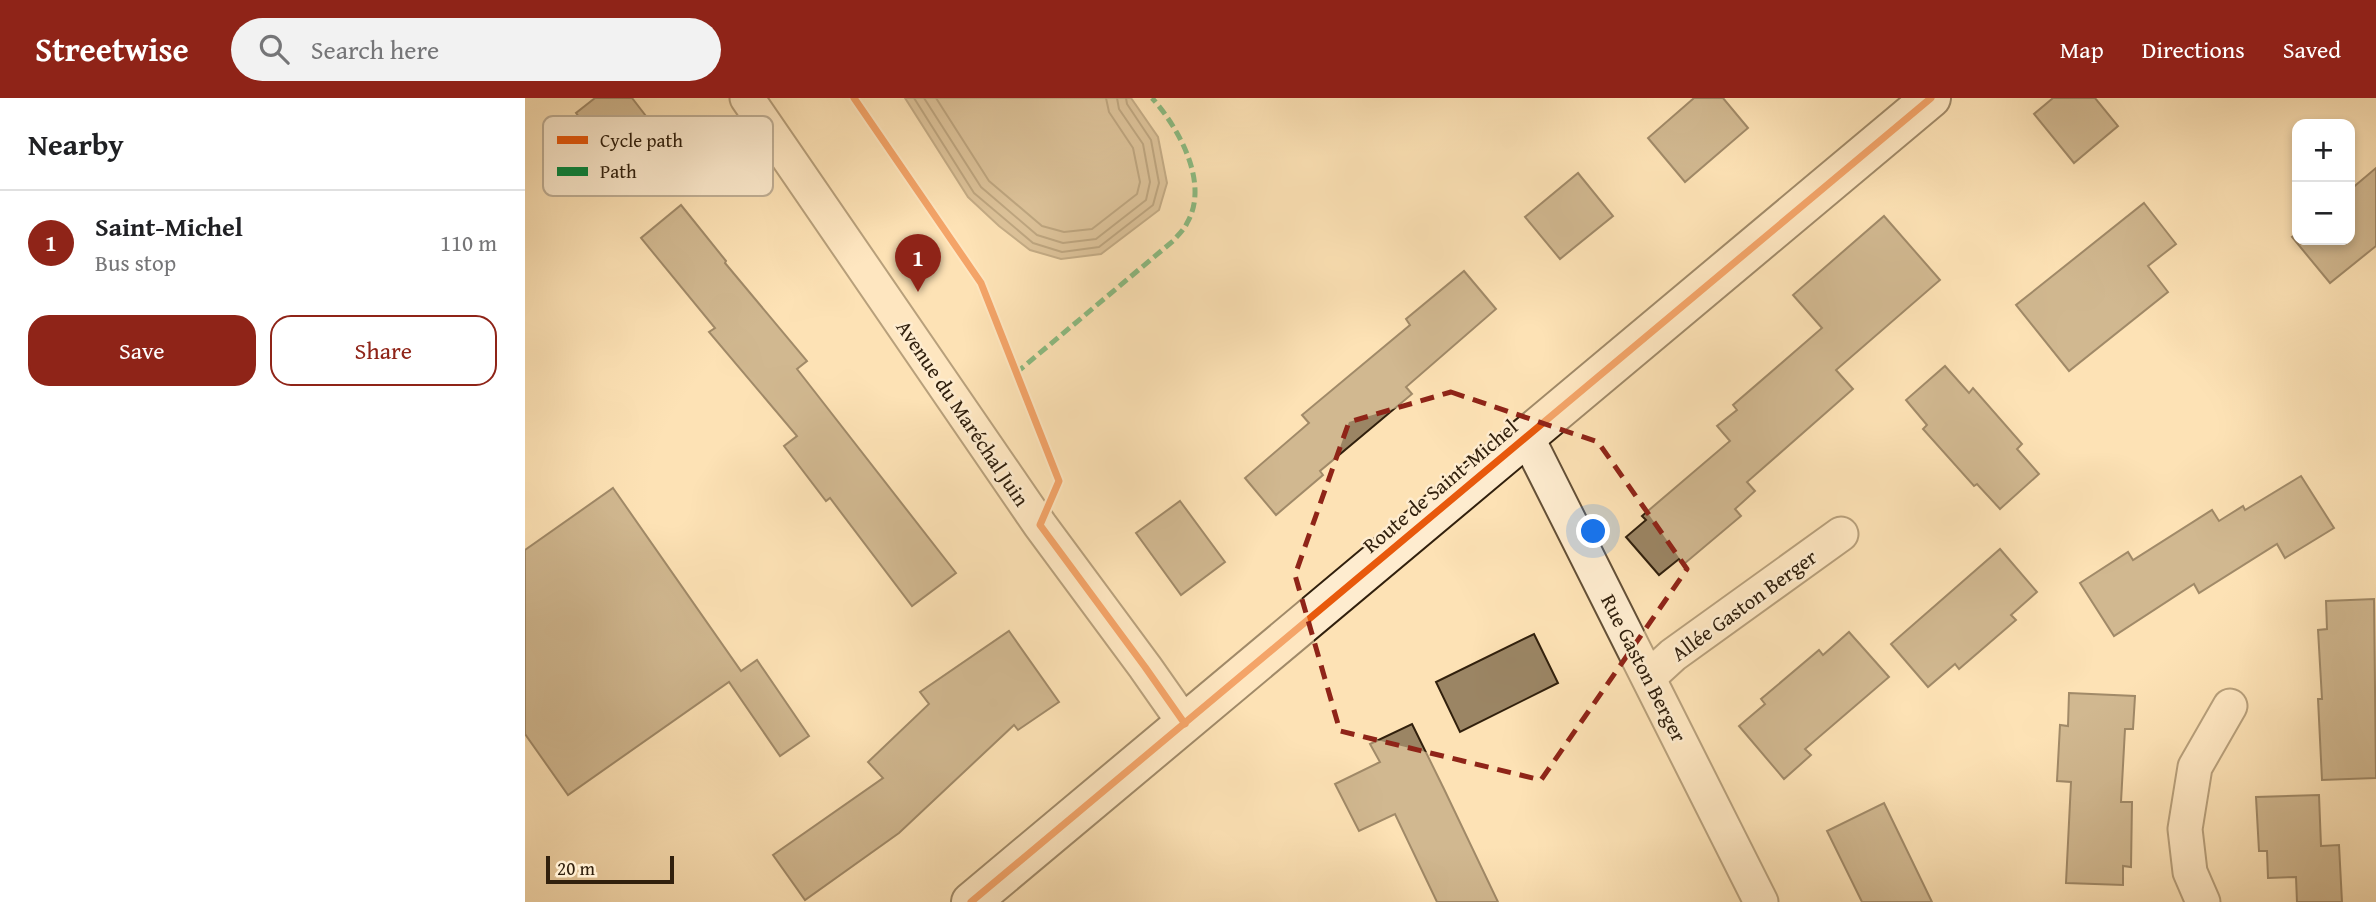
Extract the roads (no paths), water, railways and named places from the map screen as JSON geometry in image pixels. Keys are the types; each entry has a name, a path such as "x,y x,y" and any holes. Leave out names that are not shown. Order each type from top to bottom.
{"street":[{"name":"Avenue du Maréchal Juin","path":"747,98 759,116"},
{"name":"Route de Saint-Michel","path":"971,902 1931,98"},
{"name":"Avenue du Maréchal Juin","path":"773,136 998,465 1185,724"},
{"name":"Rue Gaston Berger","path":"1526,435 1761,902"},
{"name":"Allée Gaston Berger","path":"1649,677 1673,655 1841,534"},
{"path":"2203,902 2190,872 2185,829 2195,767 2230,706"}],"water":[{"path":"905,98 1131,98 1158,137 1167,183 1159,210 1101,254 1061,259 1030,250 968,197"}],"place":[{"name":"Saint-Michel","path":"918,292"}]}
